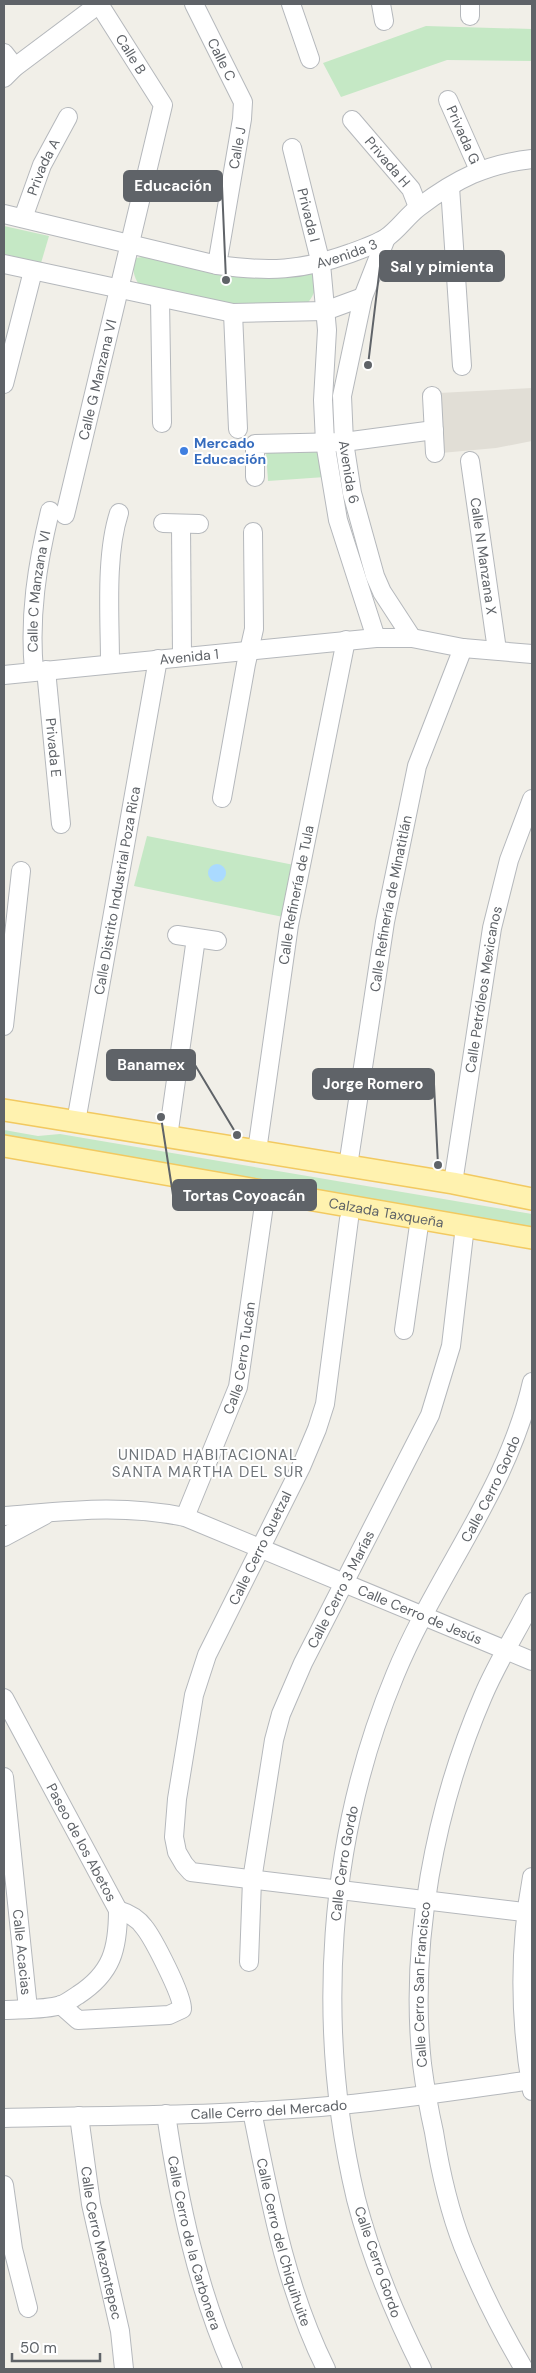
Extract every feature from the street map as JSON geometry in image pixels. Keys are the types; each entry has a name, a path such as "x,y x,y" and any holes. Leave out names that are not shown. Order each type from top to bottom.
{"main road":[{"path":"4,1110 453,1183 532,1198"},
{"name":"Calzada Taxqueña","path":"4,1146 532,1238"}],"street":[{"name":"Calle C","path":"194,4 243,102 242,119"},
{"path":"290,4 310,59"},
{"path":"381,4 384,21"},
{"path":"4,53 10,72 94,5"},
{"name":"Calle B","path":"94,5 163,105"},
{"name":"Privada G","path":"448,100 479,170"},
{"name":"Calle G Manzana VI","path":"58,513 120,290 163,105"},
{"name":"Privada A","path":"23,218 42,165 68,117"},
{"name":"Calle J","path":"217,266 242,119"},
{"name":"Privada H","path":"352,120 411,189 418,207"},
{"name":"Privada I","path":"292,148 320,264 325,311"},
{"path":"386,238 418,207 479,170 505,162 532,158"},
{"path":"450,187 462,366"},
{"name":"Avenida 3","path":"4,214 217,266 248,270 284,270 320,264 386,238"},
{"name":"Avenida 3","path":"363,297 386,238"},
{"path":"4,264 160,299 233,313 325,311 363,297"},
{"path":"4,384 33,271"},
{"name":"Avenida 6","path":"363,297 342,396 344,442 352,493 375,576 382,592 412,638"},
{"path":"160,299 162,423"},
{"name":"Avenida 6","path":"325,311 327,330 323,400 325,442 338,520 376,638"},
{"path":"233,313 238,429"},
{"path":"432,396 435,453"},
{"path":"255,477 255,444 344,442 434,430"},
{"name":"Calle N Manzana X","path":"470,461 497,650"},
{"name":"Calle C Manzana VI","path":"40,671 32,612 38,559 58,513"},
{"path":"110,663 110,593 114,528 119,513"},
{"path":"163,523 199,524"},
{"path":"181,524 182,657"},
{"path":"222,798 254,629 253,532"},
{"name":"Avenida 1","path":"4,675 376,638 412,638 463,648 532,654"},
{"name":"Calle Refinería de Tula","path":"257,1152 289,925 346,640"},
{"name":"Calle Refinería de Minatitlán","path":"348,1166 385,922 417,766 463,648"},
{"name":"Calle Distrito Industrial Poza Rica","path":"76,1122 158,659"},
{"name":"Privada E","path":"40,671 61,824"},
{"name":"Calle Petróleos Mexicanos","path":"453,1183 492,928 509,860 532,799"},
{"path":"4,1026 21,871"},
{"path":"177,935 217,941"},
{"path":"168,1137 196,938"},
{"name":"Calle Cerro Tucán","path":"185,1517 238,1387 266,1192"},
{"path":"404,1330 420,1218"},
{"name":"Calle Cerro Quetzal","path":"252,1880 192,1872 184,1864 177,1852 174,1836 177,1799 194,1695 207,1655 301,1467 325,1404 349,1219"},
{"name":"Calle Cerro 3 Marías","path":"249,1962 252,1880 274,1740 281,1714 302,1663 390,1497 430,1415 451,1346 465,1226"},
{"name":"Calle Cerro Gordo","path":"422,2369 398,2322 374,2256 356,2198 339,2105 334,2047 332,1981 339,1890 356,1794 375,1728 395,1674 423,1616 468,1538 506,1462 528,1402 532,1382"},
{"name":"Calle Cerro de Jesús","path":"4,1516 114,1508 153,1511 185,1517 532,1661"},
{"name":"Calle Cerro de Jesús","path":"4,1537 50,1512"},
{"name":"Calle Cerro San Francisco","path":"524,2369 489,2303 463,2245 440,2167 422,2063 420,2007 421,1954 426,1899 435,1851 457,1768 483,1696 532,1602"},
{"name":"Paseo de los Abetos","path":"4,1698 118,1910 117,1944 104,1972 92,1986 61,2005 4,2010"},
{"name":"Calle Acacias","path":"4,1777 28,2009"},
{"path":"532,1877 524,1962 524,2029 532,2084"},
{"path":"252,1880 426,1899 530,1913"},
{"path":"61,2005 78,2020 170,2015 182,2009 180,1995 144,1927 132,1915 118,1910"},
{"name":"Calle Cerro del Mercado","path":"4,2118 252,2111 339,2105 532,2084"},
{"name":"Calle Cerro del Chiquihuite","path":"252,2111 274,2226 294,2292 326,2369"},
{"name":"Calle Cerro de la Carbonera","path":"166,2114 186,2229 214,2327 233,2369"},
{"name":"Calle Cerro Mezontepec","path":"79,2116 91,2204 120,2331 124,2369"},
{"path":"4,2185 13,2249 28,2308"},
{"path":"120,2331 136,2369"}],"shaded area":[{"path":"532,388 532,441 496,448 441,453 439,393"}],"green space":[{"path":"426,26 532,29 532,61 447,60 341,97 323,63"},
{"path":"4,226 49,236 41,263 4,254"},
{"path":"147,256 310,270 315,283 315,291 308,303 210,303 141,288 135,277 134,266 136,258"},
{"path":"323,449 325,477 268,481 266,451"},
{"path":"147,836 299,866 288,918 134,886"},
{"path":"4,1130 38,1136 60,1134 532,1214 532,1230 4,1136"}],"water":[{"path":"217,864 225,869 226,873 221,881 217,882 209,877 208,873 213,865"}],"place":[{"name":"Educación","path":"226,280"},
{"name":"Sal y pimienta","path":"368,365"},
{"name":"Mercado Educación","path":"184,451"},
{"name":"Tortas Coyoacán","path":"161,1117"},
{"name":"Banamex","path":"237,1135"},
{"name":"Jorge Romero","path":"438,1165"}],"district":[{"name":"UNIDAD HABITACIONAL SANTA MARTHA DEL SUR","path":"208,1464"}]}
